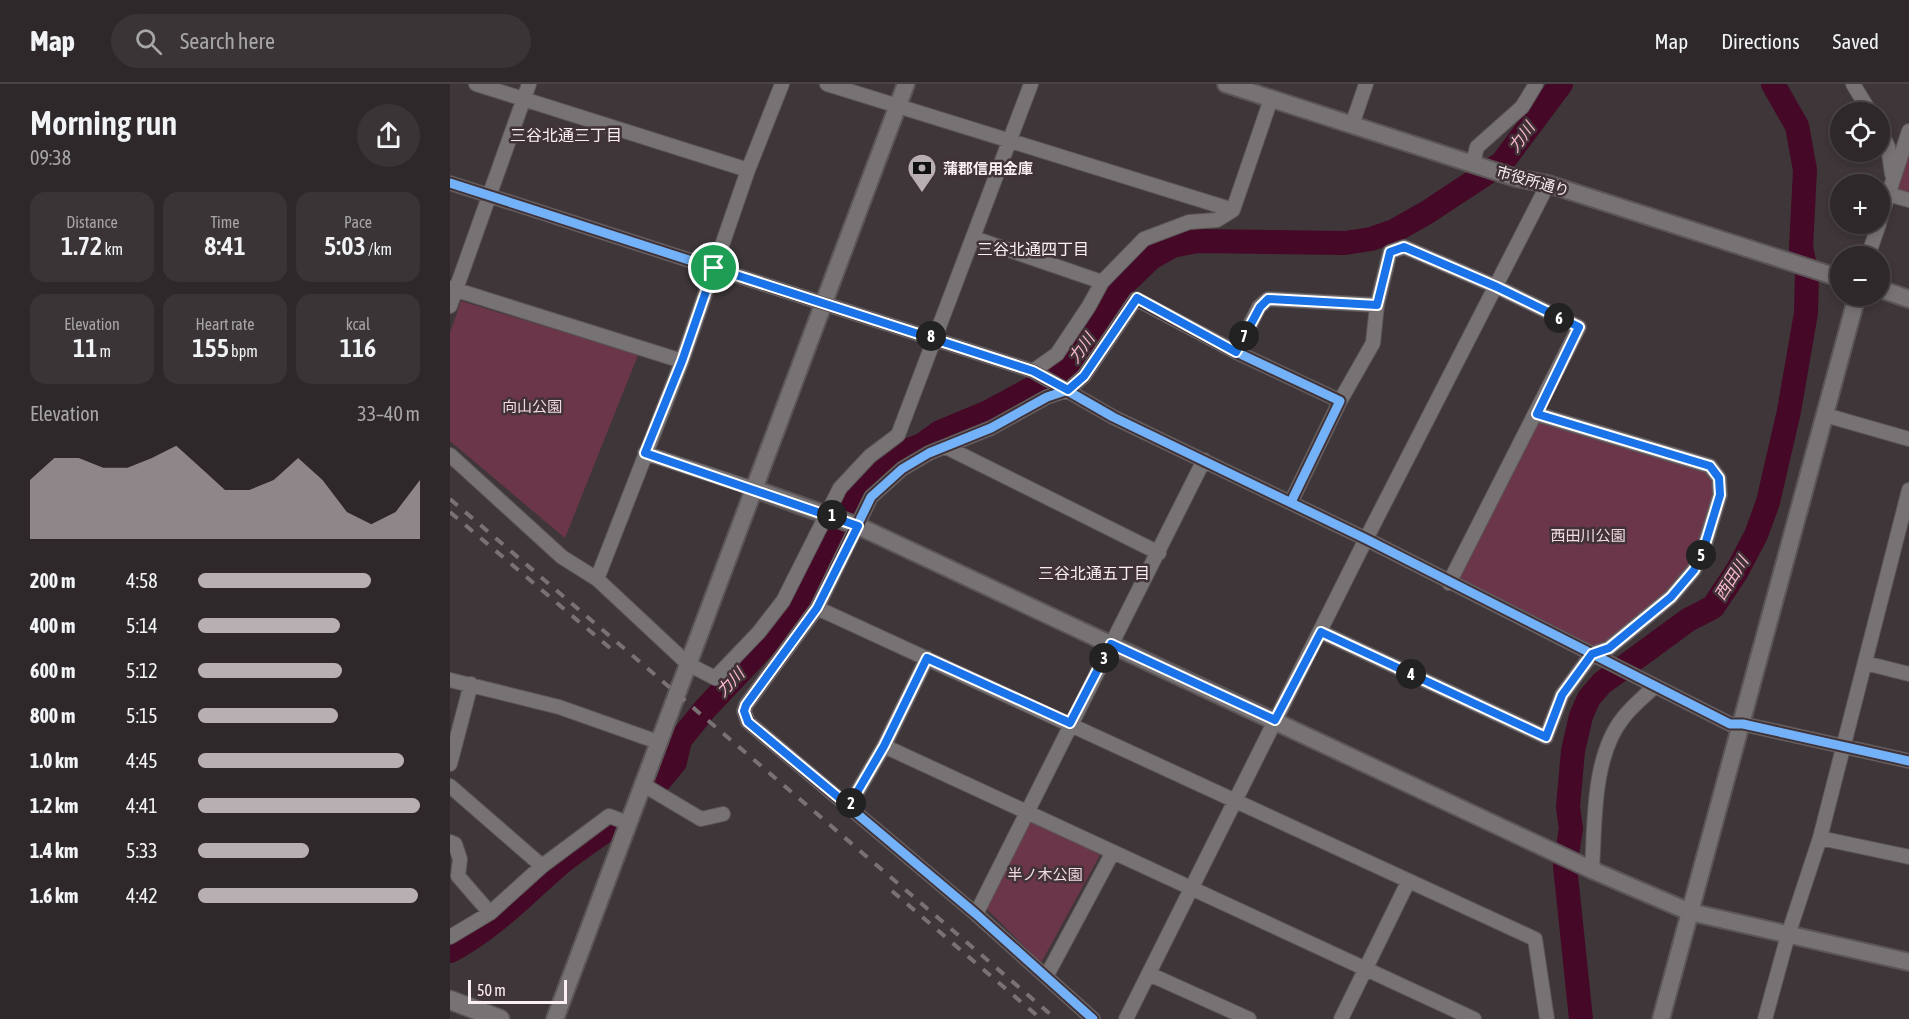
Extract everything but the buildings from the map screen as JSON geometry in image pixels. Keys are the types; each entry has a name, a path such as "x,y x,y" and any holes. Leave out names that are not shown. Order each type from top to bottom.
{"main road":[{"path":"450,1000 500,1019"}],"street":[{"path":"476,84 748,170"},
{"path":"450,306 453,289 490,195 529,84"},
{"path":"597,579 682,361 748,170 782,84"},
{"path":"827,84 1233,210"},
{"path":"555,1019 906,84"},
{"path":"450,455 562,557 597,579 688,664 715,678 759,632 783,601 830,514 840,489 853,472 898,435 1031,84"},
{"name":"市役所通り","path":"1226,84 1516,178 1548,184 1830,275"},
{"path":"1352,125 1366,84"},
{"path":"1473,163 1477,147 1522,107 1536,84"},
{"path":"1853,84 1864,102"},
{"path":"1035,372 1057,354 1102,282 1144,239 1189,222 1217,220 1233,210 1271,99"},
{"path":"1890,188 1909,131"},
{"path":"1890,157 1892,167 1890,180"},
{"path":"450,183 1035,372 1113,417 1292,502 1730,724 1743,724 1909,761"},
{"path":"1126,1019 1193,889 1234,800 1548,184"},
{"path":"1890,195 1909,200"},
{"path":"974,238 1102,282"},
{"path":"1292,502 1341,401 1373,343 1377,305 1390,252 1404,247 1497,287 1579,327 1537,414 1449,583"},
{"path":"453,289 682,361"},
{"path":"1890,292 1909,299"},
{"path":"1093,1019 1047,975 748,722 745,717 748,700 817,608 871,497 902,469 929,453 946,447 1084,376 1137,298 1236,352 1341,401"},
{"path":"1236,352 1260,307 1268,299 1377,305"},
{"path":"1661,1019 1743,724 1854,306"},
{"path":"1321,632 1546,737 1562,695 1596,657 1671,597 1694,570 1703,551 1720,495 1719,478 1710,466 1537,414"},
{"path":"1825,415 1909,438"},
{"path":"946,447 1159,553"},
{"path":"645,453 830,514 858,526 1588,867 1690,912 1909,962"},
{"path":"976,914 1204,460"},
{"path":"1765,1019 1788,935 1820,838 1841,746 1865,663 1909,490"},
{"path":"817,608 1535,939 1547,1019"},
{"path":"849,806 884,746 927,658"},
{"path":"1865,663 1909,674"},
{"path":"450,680 559,707 658,742"},
{"path":"450,764 455,723 471,684"},
{"path":"1588,867 1597,792 1605,755 1622,719 1657,686"},
{"path":"884,746 1474,1019"},
{"path":"642,784 701,819 723,814"},
{"path":"450,786 542,866"},
{"path":"450,937 490,913 542,866 609,816 628,823"},
{"path":"1820,838 1909,857"},
{"path":"450,842 455,844 460,858 458,876 490,913"},
{"path":"1047,975 1113,852"},
{"path":"1341,1019 1408,882"},
{"path":"1149,974 1249,1019"}],"green space":[{"path":"1909,131 1909,200 1890,195 1890,188"},
{"name":"向山公園","path":"461,301 638,355 565,538 450,441 450,333"},
{"name":"西田川公園","path":"1537,414 1710,466 1719,478 1694,570 1592,654 1449,583"},
{"name":"半ノ木公園","path":"1028,816 1100,855 1041,963 987,909"}],"waterway":[{"name":"力川","path":"661,779 675,762 680,740 705,709 787,622 815,580 837,537 852,492 887,458 922,445 940,432 988,412 1062,372 1077,356 1126,282 1151,258 1172,246 1197,241 1345,243 1371,239 1394,231 1426,213 1502,163 1561,84"},
{"name":"西田川","path":"1581,1019 1565,866 1571,829 1568,807 1573,751 1581,716 1589,698 1602,683 1688,620 1713,607 1737,571 1756,535 1768,502 1789,411 1806,313 1807,274 1801,248 1805,170 1797,126 1773,84"},
{"name":"力川","path":"450,951 482,931 566,859 608,829"}],"railway":[{"path":"450,499 1056,1019"},
{"path":"450,512 617,654"},
{"path":"892,891 1041,1019"}],"cycle path":[{"path":"450,183 1033,371 1113,417 1366,539 1730,724 1743,724 1909,761"},
{"path":"1093,1019 976,914 748,722 744,711 746,705 817,608 871,497 902,469 929,453 991,428 1047,397 1068,390 1084,376 1136,299 1236,352 1340,401 1291,502"}],"place":[{"name":"蒲郡信用金庫","path":"922,194"}],"district":[{"name":"三谷北通三丁目","path":"566,135"},
{"name":"三谷北通四丁目","path":"1033,249"},
{"name":"三谷北通五丁目","path":"1094,573"}],"route":[{"path":"1404,247 1497,287 1579,327 1537,414 1710,466 1719,478 1720,495 1703,551 1694,570 1671,597 1609,648 1592,654 1562,695 1546,737 1321,632 1275,720 1111,644 1070,723 927,658 884,746 849,806 748,722 744,711 748,700 817,608 858,526 645,453 682,361 714,268 1033,371 1068,390 1084,376 1137,298 1236,352 1260,307 1268,299 1377,305 1390,252 1404,247"}]}
